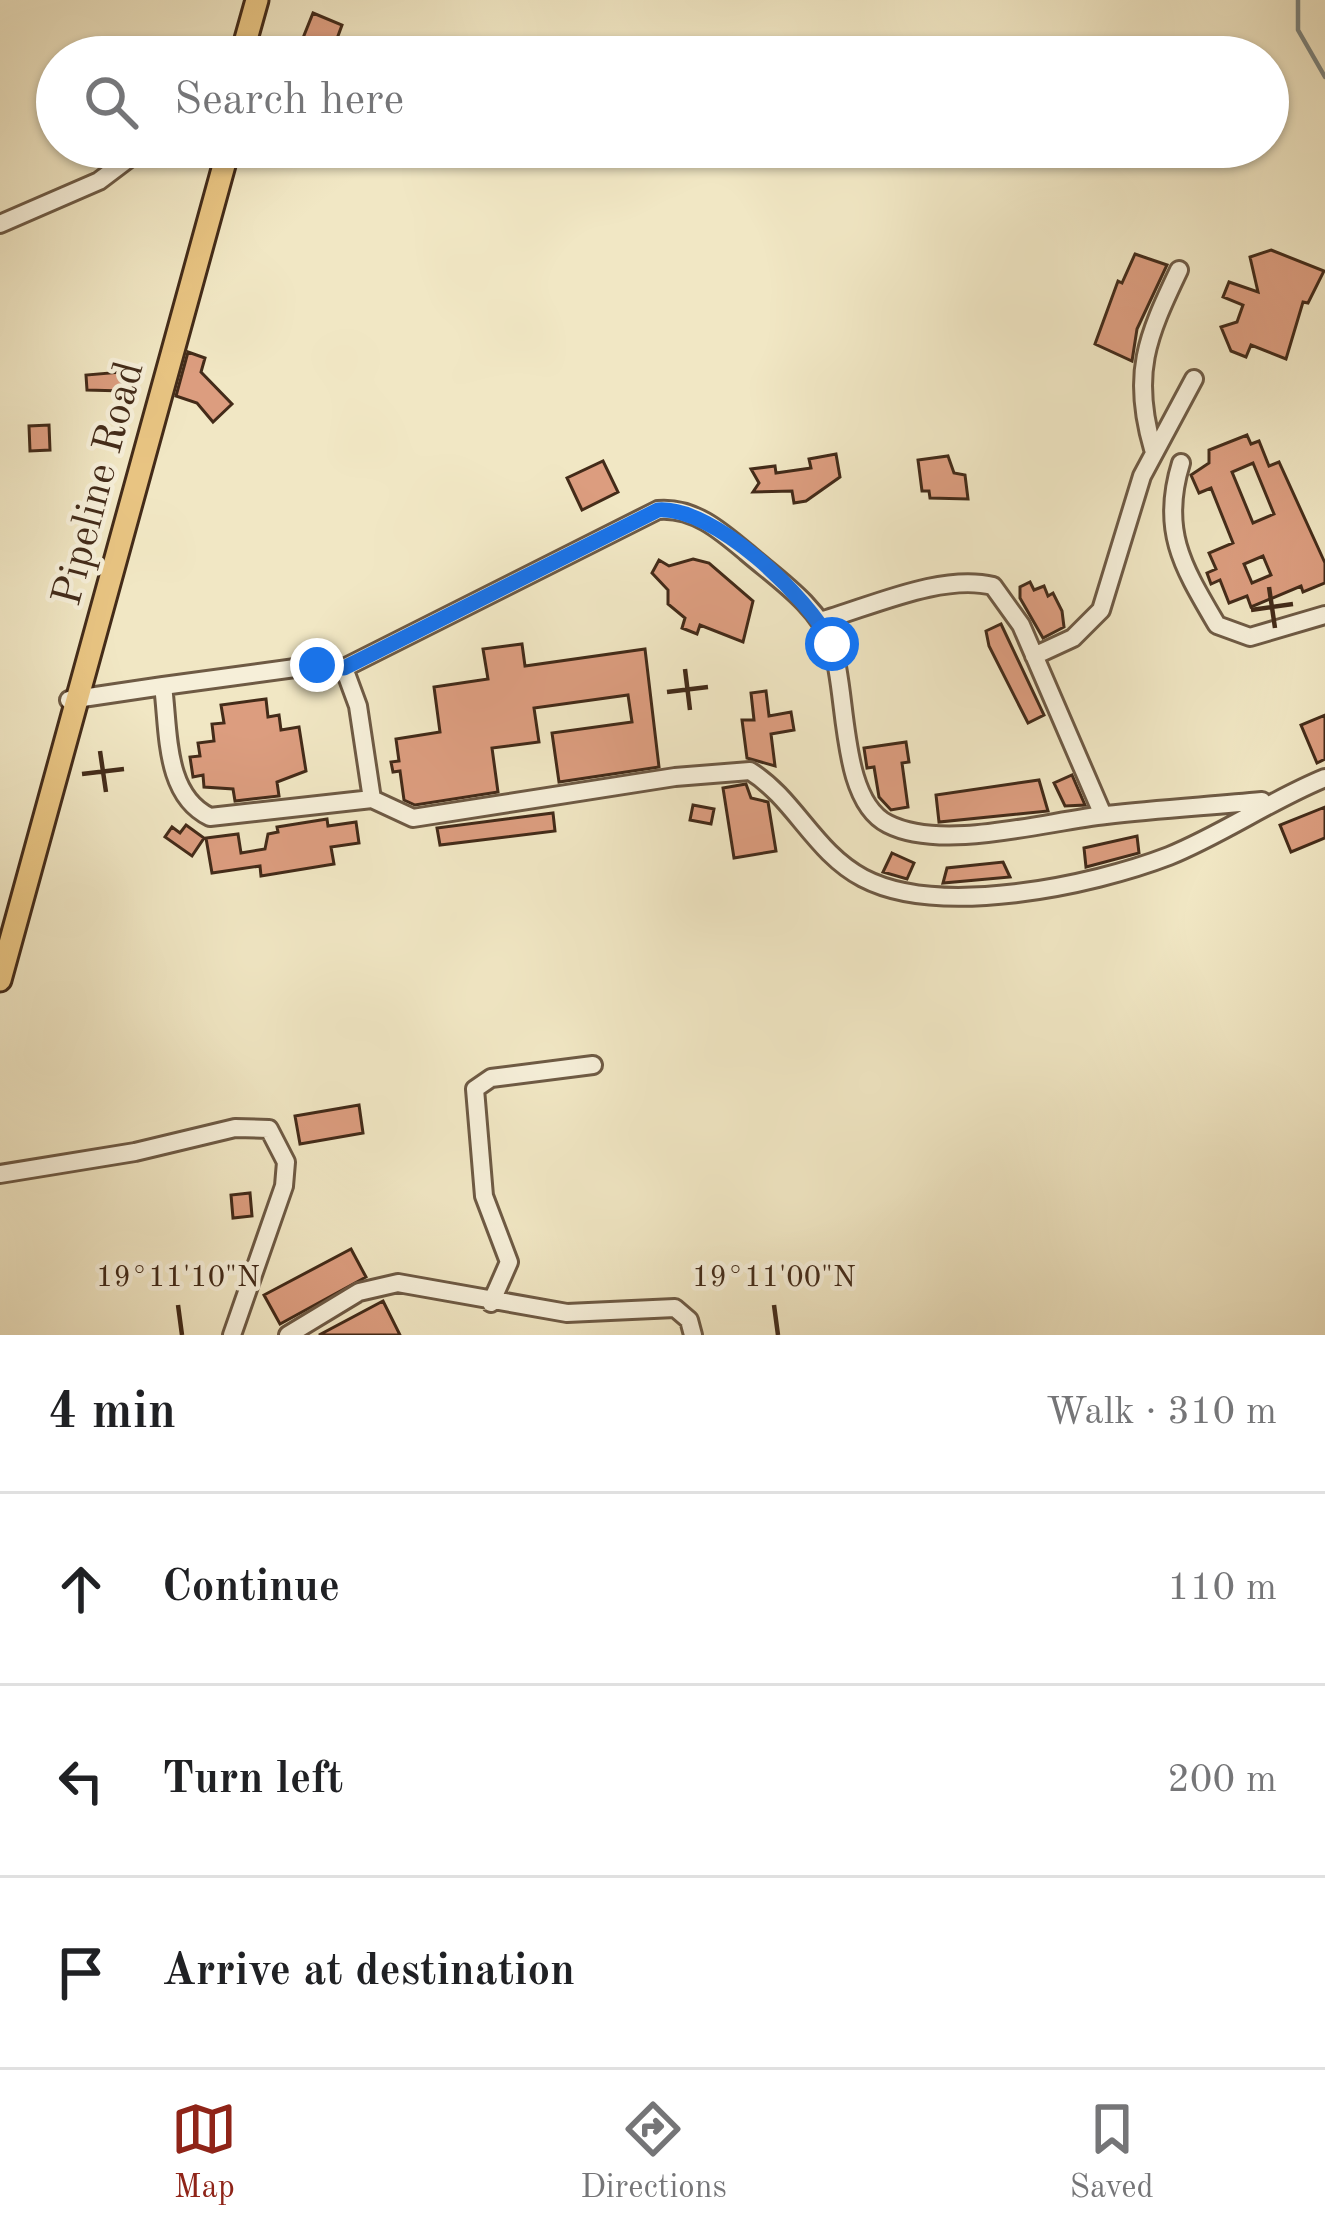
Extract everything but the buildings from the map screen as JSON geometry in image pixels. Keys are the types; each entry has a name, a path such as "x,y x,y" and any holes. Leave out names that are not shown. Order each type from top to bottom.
{"main road":[{"path":"247,36 257,0"},
{"path":"259,36 268,0"},
{"name":"Pipeline Road","path":"72,700 211,168"},
{"name":"Pipeline Road","path":"0,980 28,859 223,168"},
{"name":"Pipeline Road","path":"0,944 28,859"}],"street":[{"path":"0,224 99,181 116,168"},
{"path":"1154,449 1142,402 1144,351 1180,270"},
{"path":"1034,656 1073,638 1101,610 1154,449 1194,379"},
{"path":"1181,463 1170,519 1177,548 1217,625 1250,637 1325,615"},
{"path":"72,700 317,665 344,668 658,510 689,512 708,523 820,621 832,644 857,788 869,811 888,824 992,832 1103,815 1269,801"},
{"path":"820,621 979,582 1003,593 1103,815"},
{"path":"344,668 358,706 372,799"},
{"path":"163,686 176,780 190,807 226,819 372,799 413,818 675,777 750,771 838,863 904,892 949,898 1126,871 1197,842 1269,801 1325,778"},
{"path":"491,1303 509,1262 484,1196 475,1089 491,1078 593,1065"},
{"path":"0,1174 135,1152 235,1128 269,1129 286,1162 284,1186 232,1335"},
{"path":"288,1335 378,1286 413,1285 491,1303 567,1313 675,1308 689,1320 693,1335"}],"waterway":[{"path":"1298,0 1298,30 1325,77"}],"route":[{"path":"317,665 344,668 658,510 671,509 689,512 733,541 820,621 832,644"}]}
